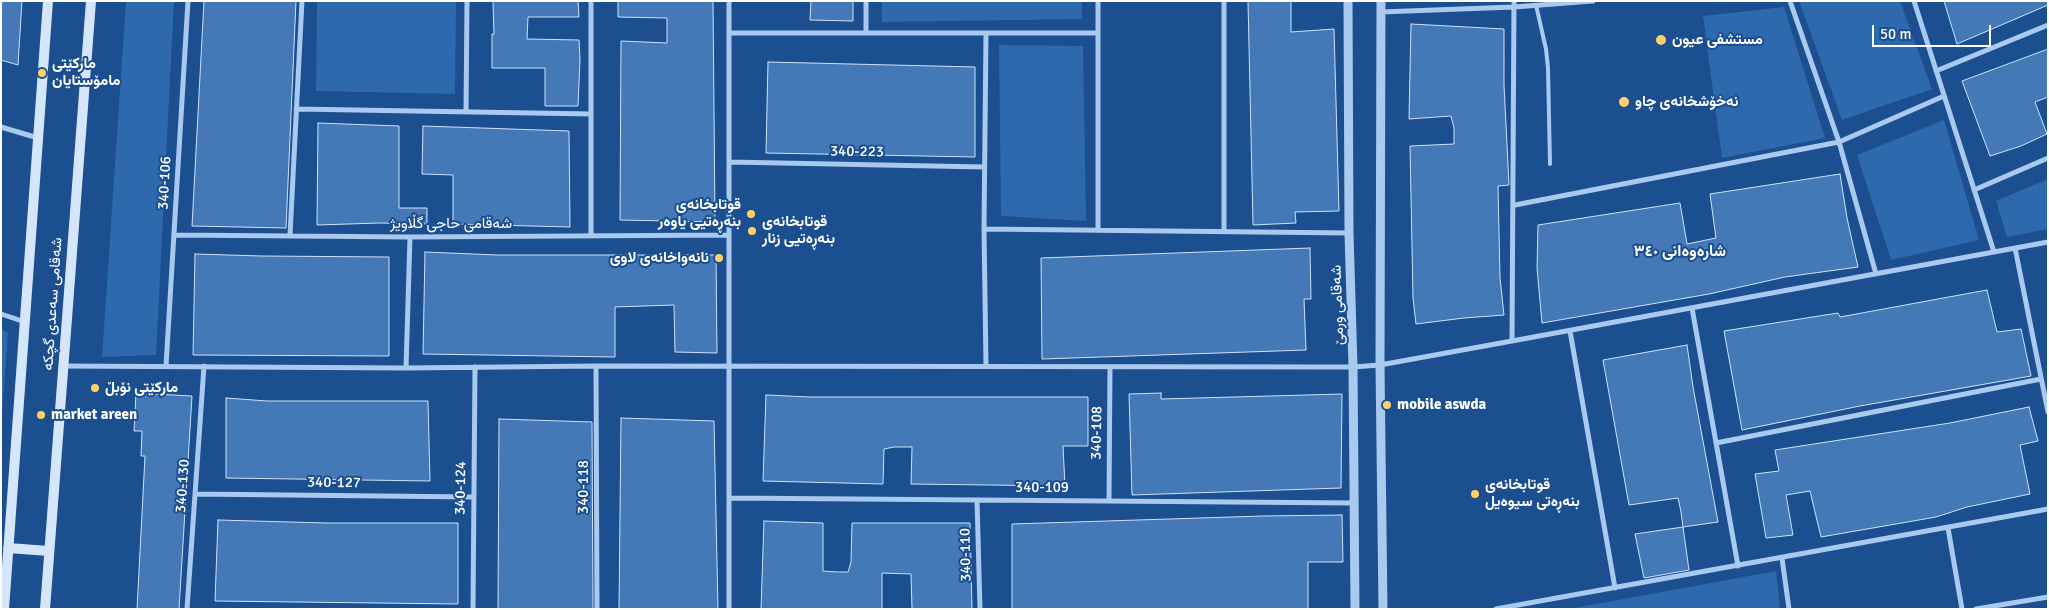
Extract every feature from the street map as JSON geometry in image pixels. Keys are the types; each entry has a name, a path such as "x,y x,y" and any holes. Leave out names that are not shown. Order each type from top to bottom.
{"main road":[{"name":"شەقامی سەعدی گچکە","path":"4,609 48,1"},
{"name":"شەقامی سەعدی گچکە","path":"45,609 91,1"},
{"path":"8,548 49,551"}],"street":[{"name":"340-106","path":"166,366 188,1"},
{"path":"290,235 302,1"},
{"path":"466,112 467,1"},
{"path":"590,235 591,1"},
{"path":"729,1 729,609"},
{"path":"866,1 866,33"},
{"path":"1098,1 1098,230"},
{"path":"1224,1 1224,232"},
{"name":"شەقامی ورمێ","path":"1348,1 1349,233 1353,368 1355,609"},
{"path":"1381,1 1380,365 1383,609"},
{"path":"1381,12 1592,1"},
{"path":"1790,1 1840,142 1876,274"},
{"path":"1914,1 1994,252"},
{"path":"1512,341 1514,4"},
{"path":"1936,71 2048,25"},
{"path":"729,33 1098,33"},
{"path":"986,33 984,167 986,366"},
{"path":"1514,206 1840,142 1944,96"},
{"path":"296,109 591,114"},
{"path":"1,127 38,138"},
{"path":"1974,190 2048,158"},
{"name":"340-223","path":"729,162 984,167"},
{"path":"984,229 1349,233"},
{"name":"شەقامی حاجی گڵاویژ","path":"174,235 410,237 729,235"},
{"path":"406,368 410,237"},
{"path":"63,366 406,368 1110,366 1353,368 1380,365 2048,242"},
{"path":"2015,248 2048,412"},
{"path":"1692,308 1738,566"},
{"path":"1,314 25,322"},
{"path":"1570,330 1614,588"},
{"name":"340-130","path":"188,609 204,366"},
{"name":"340-118","path":"596,366 597,609"},
{"name":"340-108","path":"1109,501 1110,366"},
{"name":"340-124","path":"473,609 475,367"},
{"path":"1716,443 2041,379"},
{"name":"340-127","path":"195,494 473,497"},
{"name":"340-109","path":"729,498 1354,503"},
{"name":"340-110","path":"977,500 980,609"},
{"path":"1496,609 1526,606 1614,588 2048,509"},
{"path":"1948,528 1962,609"},
{"path":"1782,558 1789,609"},
{"path":"1976,609 2048,596"}],"lane":[{"path":"1536,5 1546,49 1548,68 1550,164"}],"shaded area":[{"path":"126,1 174,1 156,355 102,357"},
{"path":"317,1 456,1 455,94 316,91"},
{"path":"882,1 1082,1 1082,19 882,22"},
{"path":"1799,1 1900,1 1932,89 1842,120"},
{"path":"1784,7 1825,138 1722,158 1703,16"},
{"path":"999,45 1083,46 1086,221 1001,216"},
{"path":"1944,120 1979,240 1891,260 1857,155"},
{"path":"2048,179 2048,229 2007,237 1996,201"},
{"path":"1,329 8,333 1,427"},
{"path":"1776,571 1780,609 1569,609"}],"building":[{"path":"1,1 22,1 18,65 1,60"},
{"path":"204,1 296,1 286,228 192,226"},
{"path":"493,1 578,1 579,17 528,17 527,39 579,40 578,106 545,106 545,68 492,68"},
{"path":"618,1 713,1 715,222 620,220 621,41 667,43 667,18 618,17"},
{"path":"811,1 853,1 853,21 810,20"},
{"path":"1248,1 1291,1 1291,32 1334,29 1339,211 1295,212 1296,223 1253,225"},
{"path":"1944,1 2048,1 2048,5 1957,44"},
{"path":"1411,24 1504,29 1504,85 1509,185 1498,186 1500,278 1504,315 1416,324 1413,298 1410,146 1454,144 1454,128 1451,116 1409,119"},
{"path":"2048,49 2048,97 2035,102 2047,134 2021,146 1990,156 1962,81"},
{"path":"768,62 975,67 975,157 766,153"},
{"path":"318,123 399,126 399,208 427,208 427,224 317,225"},
{"path":"423,126 569,131 570,227 453,224 453,175 422,174"},
{"path":"1840,174 1858,267 1785,277 1709,294 1542,323 1537,268 1538,225 1680,203 1687,244 1716,238 1710,194"},
{"path":"1310,248 1311,299 1304,299 1306,350 1042,359 1041,258"},
{"path":"425,252 497,255 716,255 717,353 675,352 674,305 615,307 615,357 423,354"},
{"path":"195,254 389,257 389,356 193,355"},
{"path":"1987,290 1997,332 2021,329 2031,376 1860,406 1742,430 1724,331 1838,313 1840,317"},
{"path":"1687,345 1718,522 1683,527 1678,498 1629,505 1603,360"},
{"path":"136,393 192,396 179,609 137,609 145,456 141,456 142,431 134,431"},
{"path":"1161,393 1161,399 1342,394 1341,488 1132,495 1129,394"},
{"path":"766,395 810,397 1088,397 1088,446 1063,446 1065,486 911,484 912,447 884,449 883,484 763,481"},
{"path":"226,398 267,401 428,401 430,481 226,478"},
{"path":"2029,407 2038,441 2020,445 2030,494 1967,507 1936,517 1821,537 1810,491 1786,495 1793,535 1766,538 1755,474 1779,471 1775,450 1950,423"},
{"path":"621,418 714,421 718,609 619,609"},
{"path":"499,419 592,422 593,609 498,609"},
{"path":"1342,515 1343,562 1308,562 1308,609 1012,609 1012,524"},
{"path":"218,520 327,523 458,523 458,604 215,601"},
{"path":"764,521 823,523 823,571 838,572 848,572 851,562 852,523 970,523 972,609 912,609 911,574 882,573 882,609 761,609"},
{"path":"1683,527 1689,570 1644,578 1635,534"}],"place":[{"name":"مستشفى عيون","path":"1661,40"},
{"name":"مارکێتی مامۆستایان","path":"42,73"},
{"name":"نەخۆشخانەی چاو","path":"1624,102"},
{"name":"قوتابخانەی بنەڕەتیی یاوەر","path":"751,214"},
{"name":"قوتابخانەی بنەڕەتیی زنار","path":"752,231"},
{"name":"نانەواخانەی لاوی","path":"719,258"},
{"name":"مارکێتی نۆبڵ","path":"95,388"},
{"name":"mobile aswda","path":"1387,405"},
{"name":"market areen","path":"41,415"},
{"name":"قوتابخانەی بنەڕەتی سیوەیل","path":"1475,494"}],"district":[{"name":"شارەوەانی ٣٤٠","path":"1680,252"}]}
